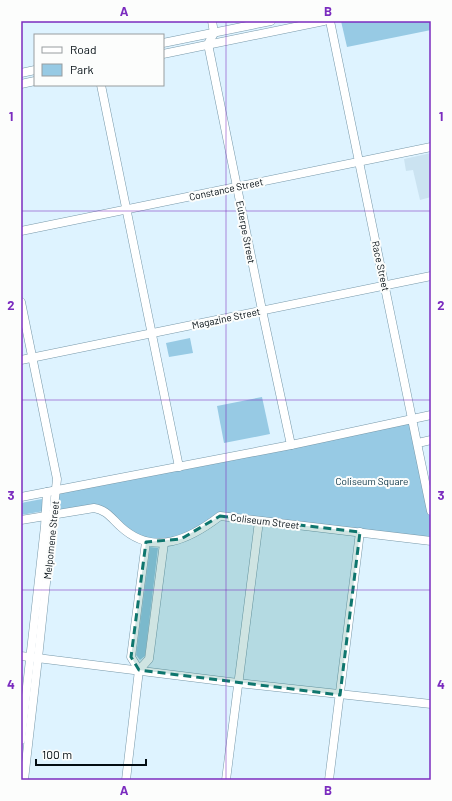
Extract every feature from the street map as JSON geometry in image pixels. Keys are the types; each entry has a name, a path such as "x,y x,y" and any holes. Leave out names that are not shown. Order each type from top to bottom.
{"street":[{"path":"208,44 214,32 212,21"},
{"path":"164,43 271,21"},
{"path":"164,54 324,21"},
{"name":"Race Street","path":"330,21 431,510"},
{"name":"Euterpe Street","path":"208,44 291,445"},
{"path":"21,73 34,70"},
{"path":"21,84 34,81"},
{"path":"102,86 179,467"},
{"name":"Constance Street","path":"21,231 431,147"},
{"name":"Magazine Street","path":"21,360 431,276"},
{"name":"Melpomene Street","path":"21,302 57,479 56,491 50,514 24,780"},
{"path":"21,497 291,445 431,415"},
{"path":"418,443 431,440"},
{"name":"Melpomene Street","path":"47,492 50,514"},
{"name":"Coliseum Street","path":"21,520 50,514 94,508 108,513 121,527 136,538 146,542 164,543 181,539 206,526 220,516 431,541"},
{"path":"226,780 259,521"},
{"path":"329,780 360,532"},
{"path":"139,670 131,657 146,542"},
{"path":"126,780 139,670 149,659 164,543"},
{"path":"21,656 340,695 431,704"},
{"name":"Melpomene Street","path":"21,740 35,657"}],"highlighted area":[{"path":"220,516 360,532 340,695 139,670 131,657 146,542 181,539"}],"shaded area":[{"path":"431,153 431,197 420,200 413,170 406,171 404,159"}],"green space":[{"path":"341,21 431,21 431,30 347,47"},
{"path":"190,338 193,353 169,357 166,343"},
{"path":"262,397 270,434 224,443 217,406"},
{"name":"Coliseum Square","path":"413,419 431,511 431,541 220,516 181,539 146,542 100,509 54,514 56,491"},
{"path":"42,499 45,501 44,511 21,515 21,503"},
{"path":"150,547 158,548 145,656 140,660 136,655"}]}
